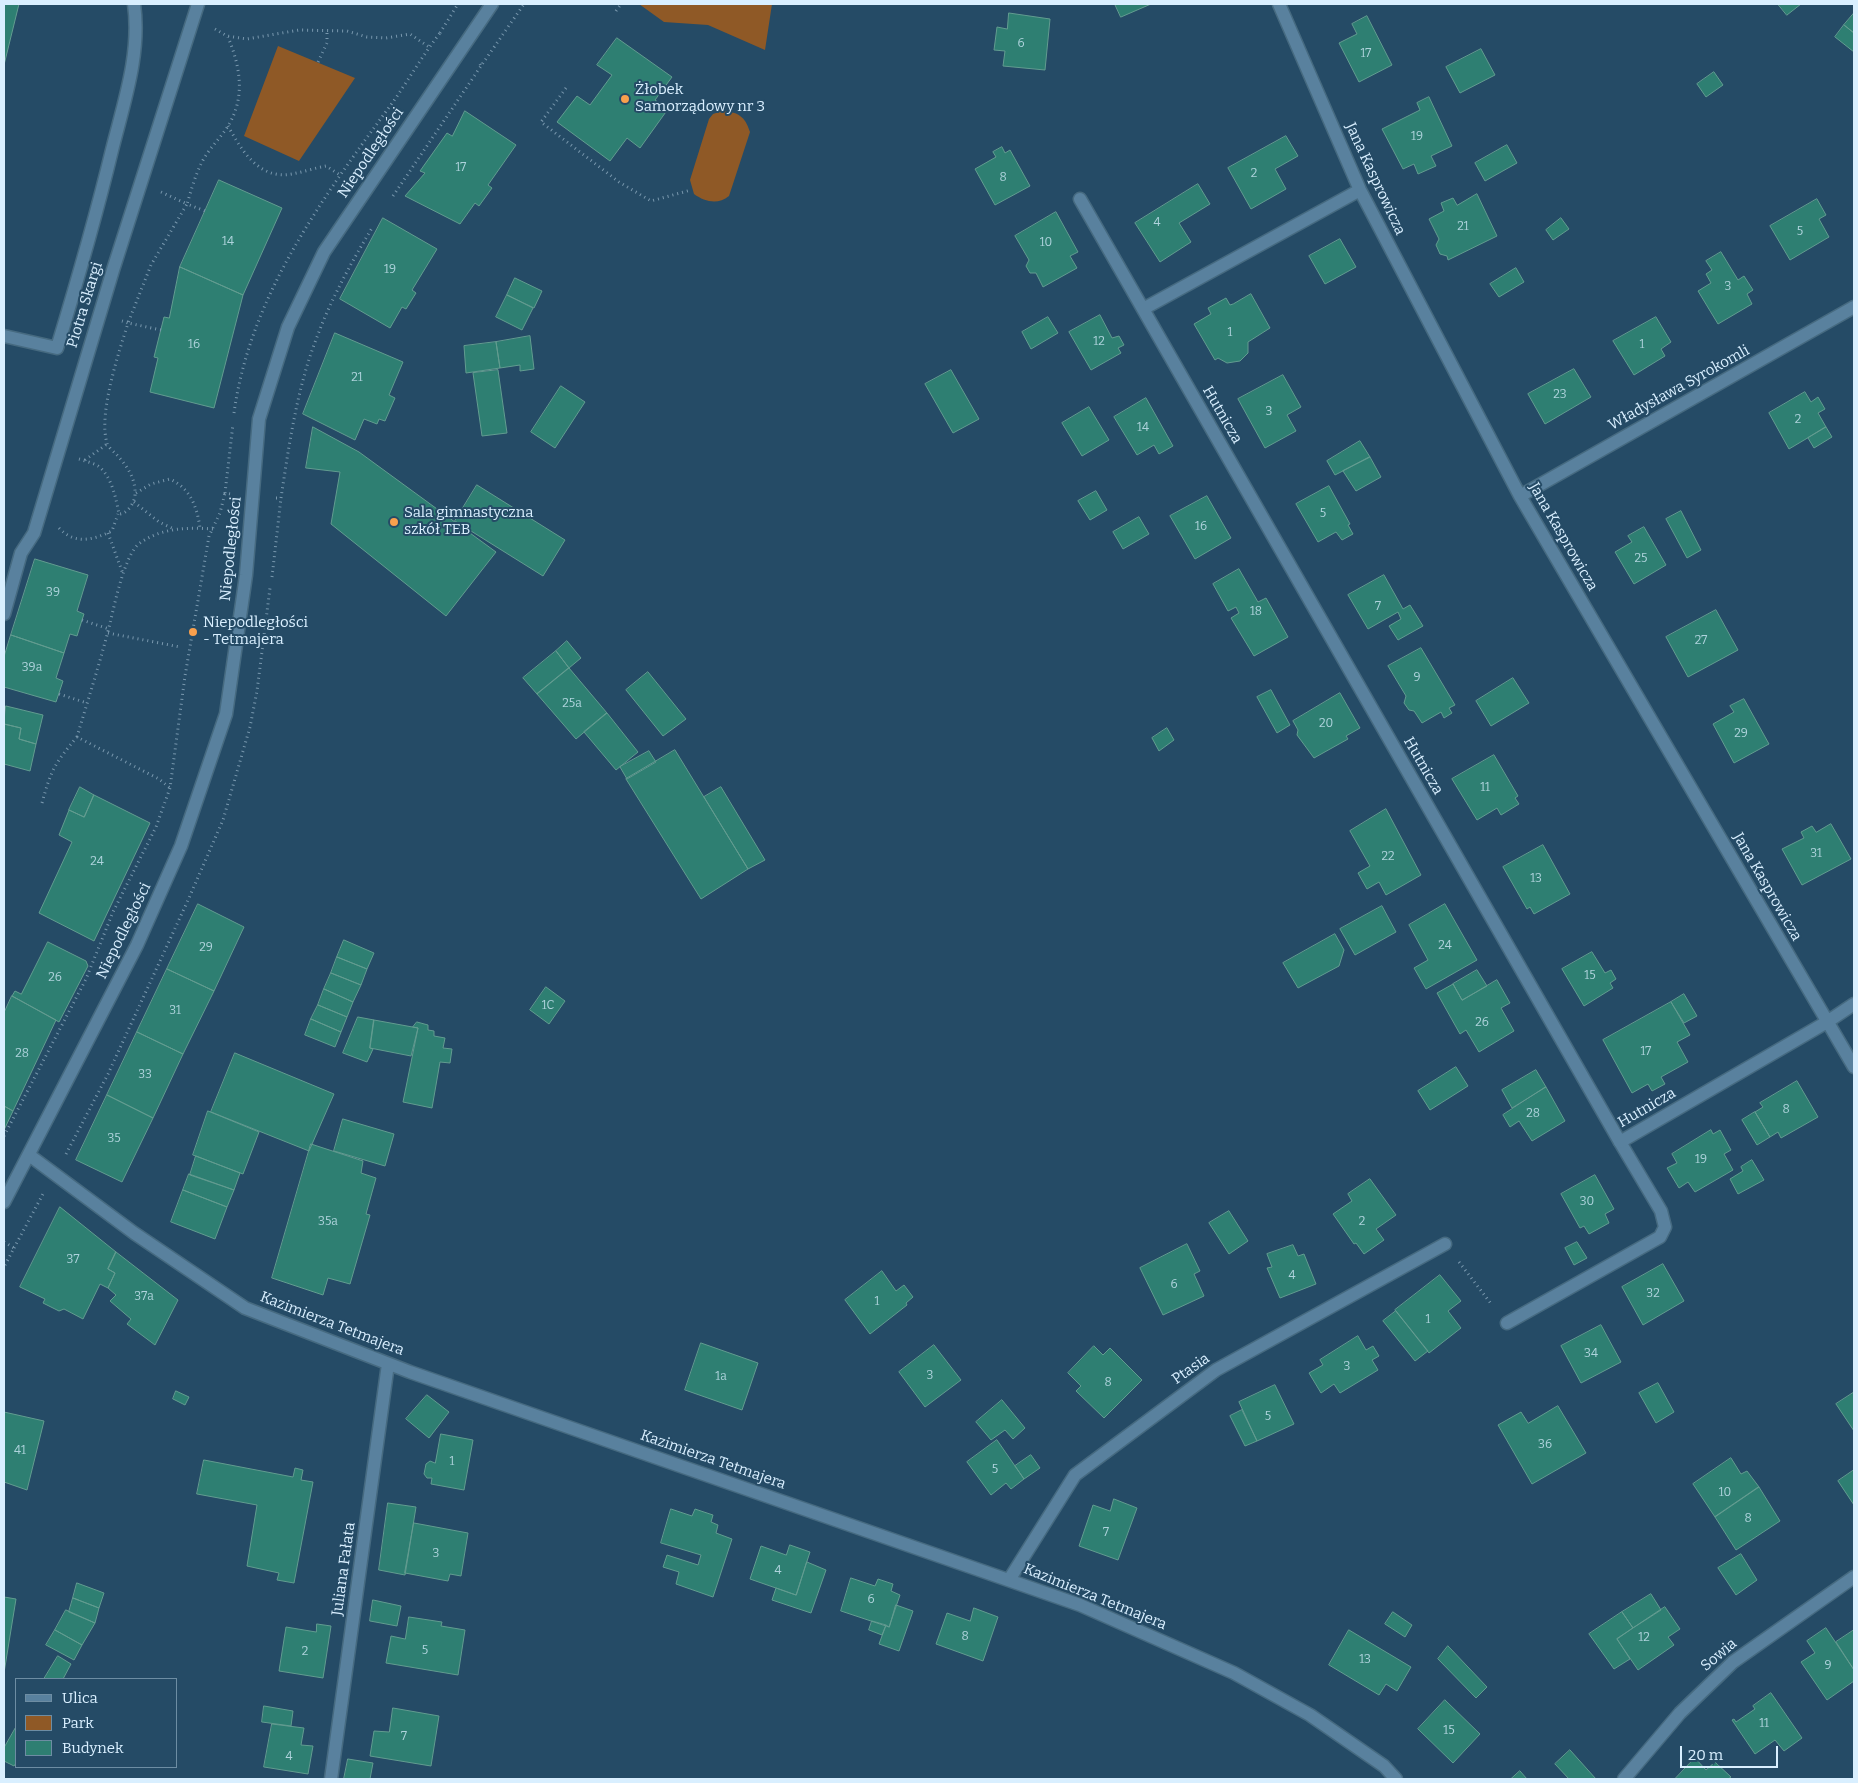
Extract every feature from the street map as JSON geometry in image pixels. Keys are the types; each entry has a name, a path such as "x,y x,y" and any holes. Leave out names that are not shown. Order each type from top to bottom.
{"street":[{"path":"4,336 57,348 88,247 130,77 137,26 134,4"},
{"name":"Piotra Skargi","path":"4,614 21,554 34,533 116,261 198,4"},
{"name":"Niepodległości","path":"4,1202 137,945 181,846 226,714 246,575 259,419 288,327 324,252 492,4"},
{"name":"Jana Kasprowicza","path":"1279,4 1360,190 1520,496 1854,1067"},
{"path":"1142,309 1360,190"},
{"name":"Hutnicza","path":"1080,199 1620,1142 1827,1022 1854,1004"},
{"name":"Władysława Syrokomli","path":"1520,496 1854,307"},
{"path":"1507,1323 1660,1237 1664,1227 1661,1211 1620,1142"},
{"name":"Kazimierza Tetmajera","path":"28,1155 134,1233 245,1308 388,1364 1080,1605 1234,1673 1310,1714 1384,1766 1396,1779"},
{"name":"Ptasia","path":"1009,1580 1075,1475 1216,1370 1445,1244"},
{"name":"Juliana Fałata","path":"331,1779 388,1364"},
{"name":"Sowia","path":"1624,1779 1680,1712 1733,1662 1854,1578"}],"path":[{"path":"616,11 622,4"},
{"path":"208,24 227,36 247,40 299,30 326,30 347,31 366,37 386,38 410,34 429,47"},
{"path":"318,62 327,43 326,30"},
{"path":"119,514 128,510 134,502 136,493 129,469 107,444 106,418 110,385 128,323 151,265 187,204 200,165 228,126 240,93 240,76 236,58 227,36"},
{"path":"566,88 541,122 619,182 651,201 691,190"},
{"path":"228,126 248,159 259,167 275,173 290,174 326,166 340,175"},
{"path":"156,190 205,211"},
{"path":"117,319 161,330"},
{"path":"84,461 107,444"},
{"path":"57,526 66,536 80,540 94,539 112,531 119,514 116,500 103,472 98,466 78,458"},
{"path":"136,493 151,484 170,479 181,484 192,498 197,510 200,528"},
{"path":"4,1136 86,979 113,912 156,827 170,788 209,536 225,493"},
{"path":"134,502 158,522 174,529"},
{"path":"42,803 49,776 56,762 77,737 123,575 138,544 154,534 174,529 213,529"},
{"path":"108,533 123,575"},
{"path":"82,620 108,631 180,647"},
{"path":"59,694 87,703"},
{"path":"77,737 159,779 170,788"},
{"path":"91,1103 108,1074 129,1026"},
{"path":"4,1242 14,1248 4,1267"},
{"path":"1445,1244 1507,1323"}],"green space":[{"path":"639,4 772,4 765,50 708,25 664,22"},
{"path":"278,46 355,78 299,161 244,136"},
{"path":"722,111 732,112 740,116 746,122 750,132 729,196 720,201 711,201 694,194 690,180 709,119 713,114"}],"building":[{"path":"4,4 19,4 4,65"},
{"path":"1115,4 1151,4 1121,17"},
{"path":"1778,4 1801,4 1787,15"},
{"path":"1009,13 1050,19 1045,70 1003,66 1005,51 994,50 997,27 1007,29"},
{"path":"1854,13 1854,33 1844,25"},
{"path":"1367,16 1392,65 1359,82 1339,43 1357,34 1352,24"},
{"path":"1844,25 1854,33 1854,52 1835,37"},
{"name":"Żłobek Samorządowy nr 3","path":"617,38 672,77 655,100 668,109 640,148 627,138 610,161 557,122 577,96 590,105 612,75 597,65"},
{"path":"1481,49 1495,75 1460,93 1446,67"},
{"path":"1714,72 1723,85 1706,97 1697,84"},
{"path":"1429,97 1452,146 1431,156 1436,166 1418,174 1414,164 1403,169 1382,129 1420,110 1417,103"},
{"path":"465,111 516,145 488,185 492,188 479,206 475,203 460,224 405,196 425,173 420,171 447,133 452,136"},
{"path":"1286,136 1298,156 1275,169 1286,189 1251,209 1228,168"},
{"path":"1507,145 1517,163 1485,181 1475,163"},
{"path":"1002,147 1005,153 1010,150 1030,186 995,205 975,169 996,157 993,152"},
{"path":"219,180 282,208 243,295 180,267"},
{"path":"1198,184 1210,204 1179,223 1191,242 1160,262 1135,223"},
{"path":"1477,194 1497,236 1448,260 1447,256 1440,254 1436,245 1439,239 1429,219 1444,211 1441,203 1453,198 1457,205"},
{"path":"1817,199 1826,215 1819,219 1829,237 1790,260 1770,226"},
{"path":"1056,212 1078,252 1070,256 1077,268 1043,287 1036,273 1030,273 1026,266 1029,260 1015,236"},
{"path":"383,218 437,249 412,290 416,293 406,309 402,307 390,328 340,299"},
{"path":"1561,218 1569,229 1553,240 1546,230"},
{"path":"1340,239 1356,267 1325,284 1309,256"},
{"path":"1721,252 1738,280 1744,276 1753,290 1747,294 1752,304 1718,324 1698,291 1711,283 1706,274 1712,270 1706,261"},
{"path":"180,267 243,295 214,408 150,392 158,358 154,357 164,317 169,318"},
{"path":"1516,268 1524,282 1499,297 1490,284"},
{"path":"515,278 542,291 534,308 507,295"},
{"path":"1251,294 1270,328 1248,342 1248,353 1240,361 1227,363 1218,358 1215,360 1194,324 1211,314 1208,308 1226,298 1230,305"},
{"path":"507,295 533,308 522,330 496,317"},
{"path":"1100,315 1112,338 1119,336 1124,345 1118,348 1121,353 1091,370 1069,332"},
{"path":"1048,317 1058,333 1031,349 1022,332"},
{"path":"1656,317 1671,342 1661,349 1665,356 1634,375 1613,341"},
{"path":"335,333 403,362 389,395 395,398 385,421 379,419 377,424 364,419 355,440 303,414"},
{"path":"530,336 534,369 520,371 520,365 500,368 496,342"},
{"path":"496,342 500,368 466,373 464,346"},
{"path":"1574,369 1591,397 1545,424 1528,394"},
{"path":"498,370 507,433 482,436 473,373"},
{"path":"951,370 979,419 953,433 925,384"},
{"path":"1283,375 1301,407 1287,415 1296,431 1265,448 1238,399"},
{"path":"561,386 585,402 555,448 531,432"},
{"path":"1805,392 1811,402 1818,397 1825,409 1818,413 1826,427 1789,449 1769,413"},
{"path":"1146,398 1173,446 1159,454 1154,445 1137,455 1114,417"},
{"path":"1089,407 1109,440 1082,456 1062,423"},
{"name":"Sala gimnastyczna szkół TEB","path":"313,427 359,452 496,552 446,616 331,524 340,472 306,468"},
{"path":"1826,427 1832,437 1814,448 1808,438"},
{"path":"1360,441 1370,457 1335,475 1327,461"},
{"path":"1370,457 1381,477 1356,491 1343,471"},
{"path":"477,485 565,540 543,576 455,521"},
{"path":"1329,486 1350,524 1348,525 1353,534 1342,540 1336,532 1318,542 1296,504"},
{"path":"1096,491 1107,510 1090,520 1078,501"},
{"path":"1207,496 1231,538 1195,559 1170,516"},
{"path":"1681,511 1701,550 1687,558 1666,519"},
{"path":"1139,517 1149,534 1123,549 1113,532"},
{"path":"1644,527 1666,565 1634,584 1615,552 1632,542 1628,536"},
{"path":"35,559 88,575 77,611 84,614 77,636 70,634 64,653 11,635"},
{"path":"1239,569 1258,602 1266,598 1288,637 1254,656 1231,618 1239,613 1236,607 1228,611 1213,584"},
{"path":"1384,575 1403,609 1410,605 1423,626 1398,640 1389,626 1401,619 1398,612 1368,629 1348,595"},
{"path":"1716,610 1738,650 1688,677 1666,637"},
{"path":"11,635 64,653 56,678 63,681 56,702 4,687 4,657"},
{"path":"567,641 581,658 569,668 556,651"},
{"path":"1421,648 1455,705 1449,708 1452,713 1444,718 1441,712 1422,723 1414,711 1409,710 1404,703 1406,696 1388,666"},
{"path":"556,651 569,668 537,694 523,678"},
{"path":"569,668 607,713 576,739 537,694"},
{"path":"648,672 686,719 663,736 626,690"},
{"path":"1513,678 1529,703 1491,726 1476,701"},
{"path":"1271,690 1290,725 1277,733 1257,697"},
{"path":"1340,693 1360,728 1346,736 1348,739 1314,758 1297,735 1298,730 1293,721"},
{"path":"1744,699 1769,744 1734,763 1713,724 1734,712 1730,706"},
{"path":"6,706 43,715 36,744 19,739 21,728 4,724"},
{"path":"607,713 638,752 616,770 584,732"},
{"path":"4,724 21,728 19,739 36,744 30,771 4,764"},
{"path":"1167,728 1174,740 1159,751 1152,738"},
{"path":"675,750 748,869 701,899 626,779"},
{"path":"649,751 656,762 627,779 620,767"},
{"path":"1494,755 1518,796 1515,798 1519,804 1501,815 1497,808 1477,820 1452,779"},
{"path":"80,787 94,795 84,817 69,810"},
{"path":"721,787 765,860 748,869 704,797"},
{"path":"94,795 150,823 94,941 39,913 72,842 59,835 69,810 84,817"},
{"path":"1386,809 1421,875 1386,895 1379,882 1367,889 1358,873 1370,866 1350,831"},
{"path":"1831,824 1851,859 1802,885 1782,849 1804,838 1801,832 1812,826 1816,832"},
{"path":"1543,845 1570,894 1534,914 1530,907 1527,909 1503,867"},
{"path":"198,904 244,927 214,991 167,969"},
{"path":"1445,904 1477,960 1426,989 1414,968 1428,960 1409,925"},
{"path":"1382,906 1396,932 1355,955 1340,929"},
{"path":"1335,934 1344,950 1339,966 1298,988 1283,963"},
{"path":"344,940 374,953 367,969 337,957"},
{"path":"48,942 86,961 88,966 59,1022 12,996 15,991 21,994"},
{"path":"1592,952 1605,973 1611,970 1616,979 1610,983 1613,988 1584,1006 1562,969"},
{"path":"337,957 367,969 361,985 331,973"},
{"path":"167,969 214,991 183,1054 137,1032"},
{"path":"1477,970 1487,986 1462,1000 1453,984"},
{"path":"331,973 361,985 353,1002 324,989"},
{"path":"1497,980 1510,1003 1501,1008 1514,1031 1479,1052 1466,1030 1460,1034 1437,993 1453,984 1462,1000"},
{"path":"546,987 565,1001 549,1024 530,1010"},
{"path":"324,989 353,1002 347,1017 318,1005"},
{"path":"1684,994 1697,1016 1684,1023 1671,1002"},
{"path":"12,996 56,1020 13,1111 4,1106 4,1013"},
{"path":"1671,1002 1690,1035 1677,1042 1688,1062 1661,1077 1665,1084 1652,1091 1648,1084 1632,1093 1603,1040"},
{"path":"318,1005 347,1017 341,1032 311,1019"},
{"path":"358,1017 374,1020 370,1048 373,1049 367,1062 343,1053"},
{"path":"311,1019 341,1032 335,1047 305,1035"},
{"path":"374,1020 418,1028 411,1056 370,1048"},
{"path":"417,1022 428,1025 428,1030 434,1031 434,1036 445,1038 443,1048 452,1049 450,1063 440,1062 432,1108 403,1102 418,1028 413,1027"},
{"path":"137,1032 183,1054 153,1118 107,1095"},
{"path":"235,1053 334,1094 309,1151 211,1112"},
{"path":"1456,1067 1468,1086 1430,1110 1418,1091"},
{"path":"1536,1070 1546,1087 1512,1108 1502,1090"},
{"path":"1797,1081 1818,1117 1781,1138 1778,1132 1770,1137 1755,1112 1763,1107 1760,1103"},
{"path":"1546,1087 1565,1121 1532,1141 1519,1121 1510,1127 1503,1115"},
{"path":"107,1095 153,1118 122,1182 76,1160"},
{"path":"4,1106 13,1111 4,1130"},
{"path":"208,1111 259,1132 243,1174 193,1155"},
{"path":"1755,1112 1770,1137 1757,1145 1742,1120"},
{"path":"343,1119 394,1134 385,1166 334,1151"},
{"path":"1711,1130 1713,1134 1720,1130 1731,1150 1724,1154 1733,1170 1695,1192 1688,1182 1679,1188 1667,1168 1677,1163 1672,1154"},
{"path":"311,1144 363,1161 361,1173 376,1178 366,1214 370,1215 350,1284 328,1278 323,1295 272,1278"},
{"path":"196,1156 240,1173 234,1190 190,1175"},
{"path":"1752,1160 1764,1180 1738,1194 1730,1179 1743,1171 1741,1167"},
{"path":"189,1174 234,1190 227,1207 183,1190"},
{"path":"1595,1175 1614,1209 1605,1214 1609,1223 1589,1234 1584,1226 1580,1228 1561,1194"},
{"path":"1370,1179 1396,1215 1376,1229 1384,1240 1364,1254 1356,1243 1354,1244 1333,1214 1352,1201 1348,1194"},
{"path":"183,1190 227,1207 215,1239 171,1222"},
{"path":"60,1207 116,1252 108,1269 115,1273 108,1288 100,1284 83,1319 64,1309 59,1311 43,1303 45,1299 20,1287"},
{"path":"1229,1211 1248,1241 1229,1254 1209,1223"},
{"path":"1577,1242 1587,1258 1574,1265 1565,1248"},
{"path":"1187,1244 1200,1271 1194,1274 1204,1296 1163,1315 1140,1268"},
{"path":"1293,1245 1298,1256 1304,1254 1316,1284 1280,1298 1267,1268 1272,1267 1267,1254"},
{"path":"116,1252 178,1300 155,1345 127,1324 131,1319 110,1301 116,1295 108,1288 115,1273 108,1269"},
{"path":"1663,1264 1684,1301 1643,1325 1622,1287"},
{"path":"882,1271 896,1291 904,1285 913,1297 906,1303 907,1305 870,1334 845,1300"},
{"path":"1440,1275 1461,1301 1448,1311 1461,1328 1429,1353 1395,1310"},
{"path":"1396,1311 1428,1351 1415,1361 1383,1321"},
{"path":"1601,1325 1621,1362 1581,1383 1561,1346"},
{"path":"1358,1336 1366,1350 1373,1346 1379,1356 1372,1360 1378,1370 1340,1393 1334,1384 1321,1393 1309,1373 1323,1365 1320,1360"},
{"path":"701,1343 758,1363 742,1410 685,1390"},
{"path":"934,1345 961,1380 925,1407 899,1372"},
{"path":"1094,1346 1103,1355 1110,1348 1142,1380 1104,1418 1076,1391 1081,1386 1068,1373"},
{"path":"1658,1383 1674,1412 1656,1423 1639,1393"},
{"path":"1275,1385 1294,1424 1257,1441 1239,1402"},
{"path":"176,1391 189,1397 185,1405 173,1399"},
{"path":"1853,1393 1854,1395 1854,1431 1836,1404"},
{"path":"427,1395 449,1412 429,1438 406,1419"},
{"path":"1002,1400 1025,1428 1013,1439 1005,1430 991,1440 976,1422"},
{"path":"1558,1406 1586,1453 1532,1484 1498,1425 1521,1412 1528,1423"},
{"path":"1242,1410 1257,1441 1245,1446 1230,1416"},
{"path":"4,1412 44,1421 27,1490 4,1482"},
{"path":"441,1434 473,1440 464,1490 431,1484 432,1478 427,1478 424,1474 426,1464 430,1461 435,1463"},
{"path":"997,1440 1024,1479 1011,1489 1006,1483 991,1495 967,1462"},
{"path":"1031,1455 1040,1468 1024,1479 1015,1466"},
{"path":"1731,1458 1741,1474 1747,1471 1759,1487 1715,1517 1693,1484"},
{"path":"204,1460 293,1477 295,1468 303,1470 301,1480 313,1482 294,1583 277,1580 279,1573 247,1566 257,1505 197,1494"},
{"path":"1854,1470 1854,1505 1838,1481"},
{"path":"1759,1487 1780,1521 1736,1550 1715,1517"},
{"path":"1114,1499 1137,1508 1118,1560 1079,1546 1093,1505 1110,1511"},
{"path":"388,1503 416,1507 405,1575 379,1570"},
{"path":"671,1509 692,1516 695,1509 713,1515 711,1522 718,1525 716,1533 732,1539 713,1597 676,1584 679,1572 663,1567 667,1555 698,1565 701,1555 661,1543"},
{"path":"414,1523 468,1533 461,1576 450,1574 448,1581 405,1573"},
{"path":"790,1545 810,1552 796,1595 750,1579 761,1546 786,1555"},
{"path":"1741,1554 1757,1580 1736,1595 1718,1568"},
{"path":"807,1562 826,1570 811,1613 772,1600 776,1588 796,1595"},
{"path":"851,1578 875,1586 878,1579 893,1584 891,1591 900,1595 889,1627 841,1611"},
{"path":"77,1583 104,1593 99,1608 73,1598"},
{"path":"1651,1594 1661,1610 1633,1628 1622,1612"},
{"path":"4,1597 16,1599 4,1673"},
{"path":"73,1598 99,1608 95,1623 69,1612"},
{"path":"373,1600 401,1606 397,1626 370,1621"},
{"path":"896,1605 913,1611 899,1651 879,1644 886,1625 889,1627"},
{"path":"1665,1607 1680,1629 1668,1637 1674,1645 1638,1670 1617,1639"},
{"path":"974,1608 998,1617 983,1661 936,1644 947,1613 970,1621"},
{"path":"66,1610 95,1623 82,1645 55,1630"},
{"path":"1393,1612 1412,1625 1405,1637 1385,1624"},
{"path":"1622,1612 1633,1628 1617,1639 1630,1659 1614,1669 1589,1634"},
{"path":"409,1617 442,1622 441,1626 465,1630 458,1675 386,1663 391,1636 405,1639"},
{"path":"872,1621 886,1625 882,1635 869,1630"},
{"path":"317,1624 331,1626 323,1678 279,1671 286,1627 316,1632"},
{"path":"1826,1628 1854,1670 1854,1681 1827,1700 1801,1662 1815,1653 1807,1641"},
{"path":"55,1630 82,1645 74,1660 46,1645"},
{"path":"1349,1630 1411,1667 1397,1691 1386,1684 1379,1695 1329,1665"},
{"path":"1854,1630 1854,1670 1836,1642"},
{"path":"1448,1646 1487,1687 1476,1698 1438,1659"},
{"path":"58,1656 71,1664 64,1678 45,1678"},
{"path":"1771,1693 1802,1738 1784,1751 1775,1740 1755,1754 1732,1720 1734,1719 1736,1722 1755,1709 1753,1706"},
{"path":"1445,1700 1480,1734 1453,1763 1418,1729"},
{"path":"264,1706 293,1711 291,1726 262,1722"},
{"path":"393,1708 439,1716 431,1766 370,1756 374,1731 389,1732"},
{"path":"272,1724 304,1728 301,1745 313,1746 308,1774 264,1767"},
{"path":"15,1729 14,1766 4,1761 4,1748"},
{"path":"1570,1750 1596,1779 1569,1779 1555,1764"},
{"path":"1695,1758 1706,1770 1715,1762 1731,1777 1728,1779 1675,1779"},
{"path":"348,1759 373,1763 370,1779 344,1779"},
{"path":"1520,1771 1527,1779 1511,1779"}],"place":[{"name":"Żłobek Samorządowy nr 3","path":"625,99"},
{"name":"Sala gimnastyczna szkół TEB","path":"394,522"},
{"name":"Niepodległości - Tetmajera","path":"193,632"}]}
